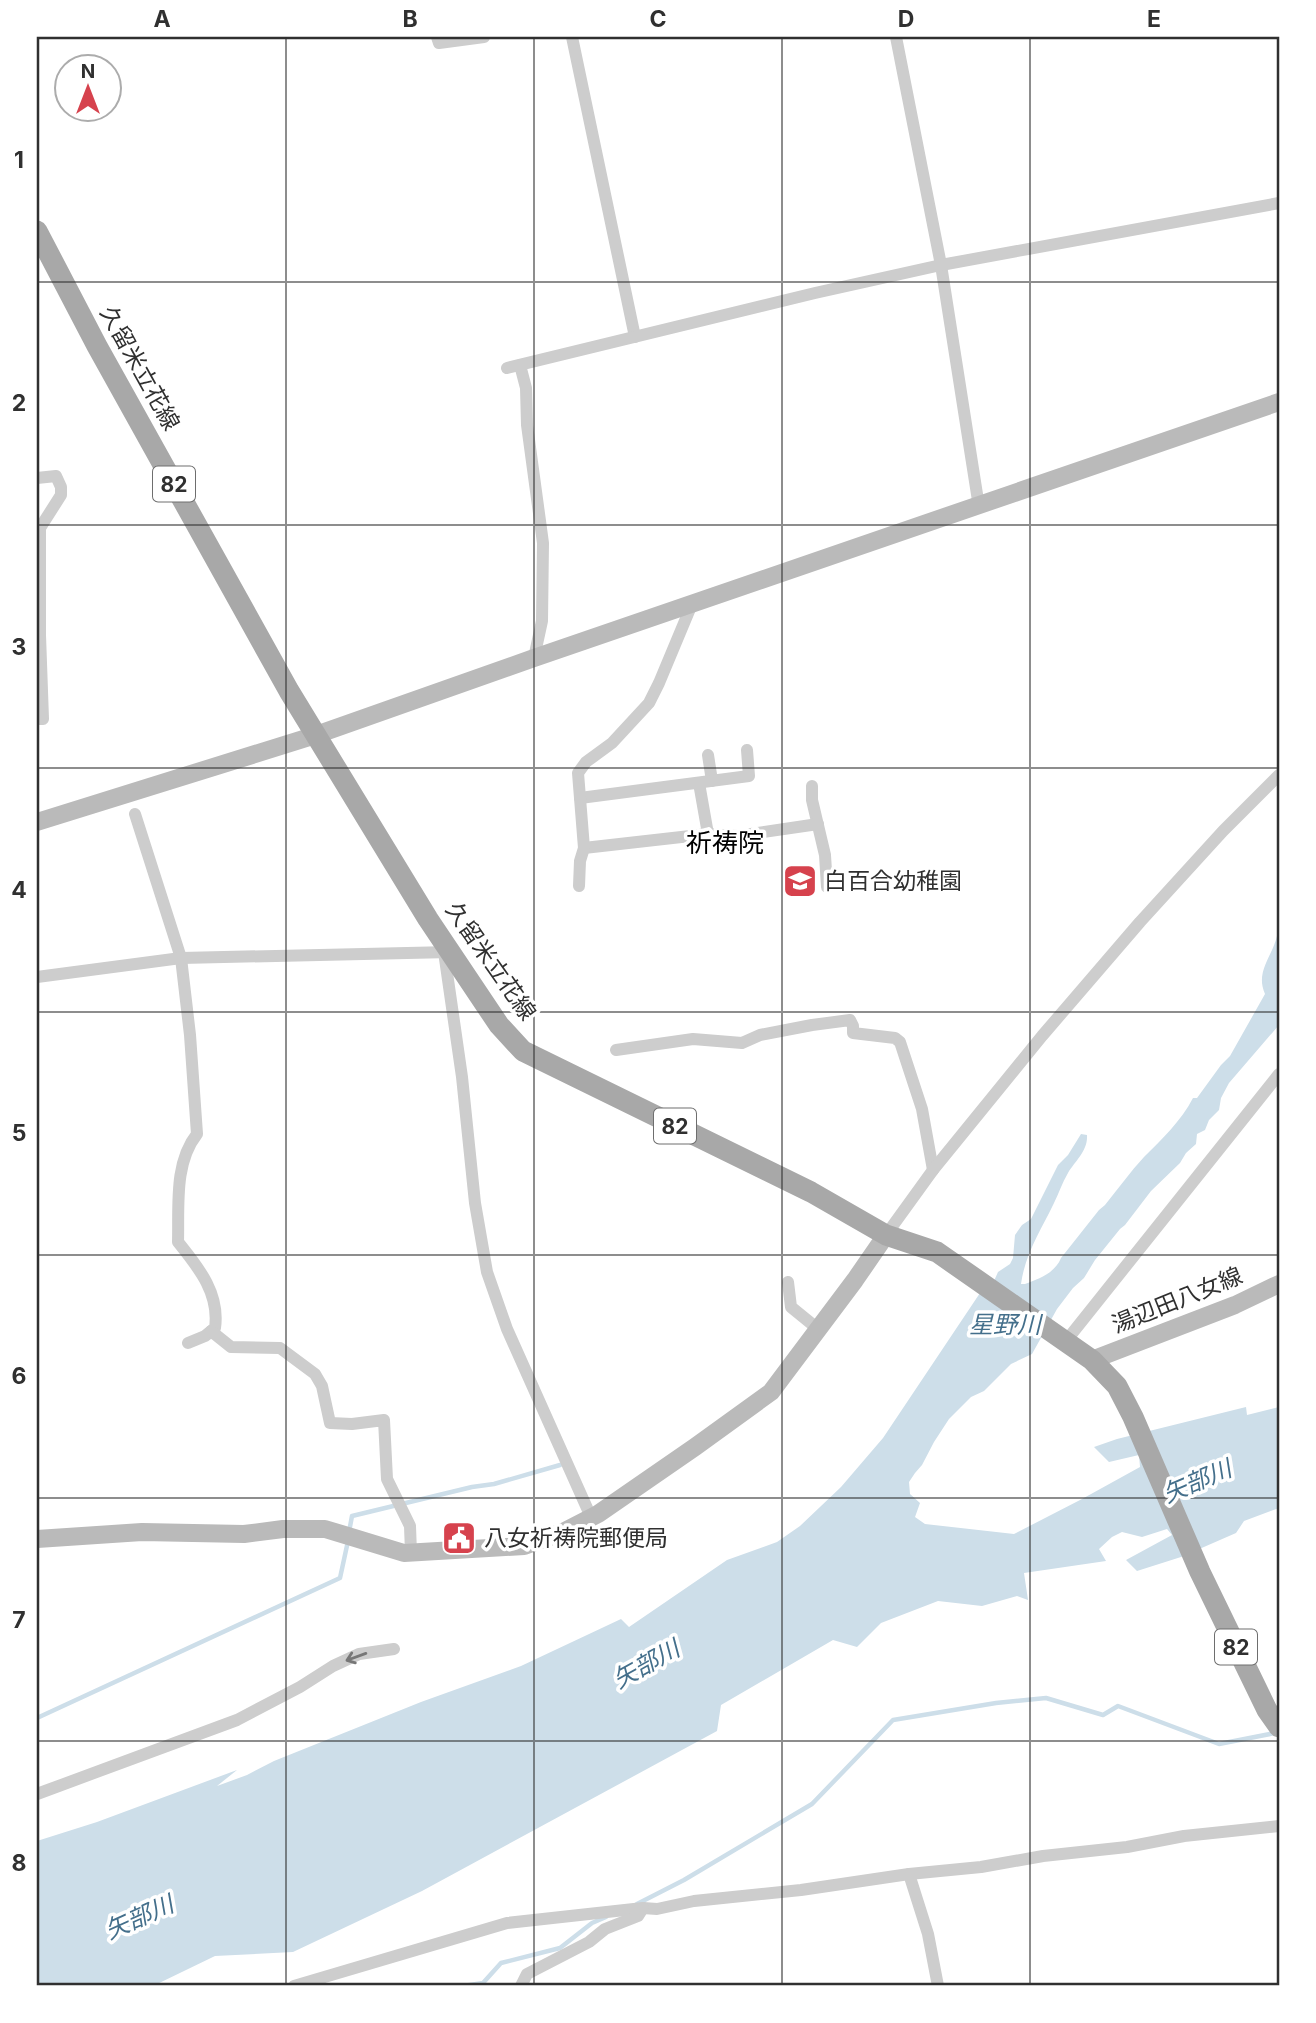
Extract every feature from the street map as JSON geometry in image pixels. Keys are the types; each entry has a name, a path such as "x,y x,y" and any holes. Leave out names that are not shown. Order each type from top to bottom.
{"main road":[{"name":"久留米立花線","path":"37,231 104,358 289,691 448,952 499,1025 523,1051 811,1192 886,1235 937,1252 1092,1360 1117,1387 1135,1421 1198,1565 1267,1710 1279,1727"}],"street":[{"path":"437,37 439,43 484,37"},
{"path":"572,37 635,337"},
{"path":"896,37 941,265 979,507"},
{"path":"507,368 941,265 1279,204"},
{"path":"520,365 526,388 527,425 542,543 542,621 534,658"},
{"path":"37,822 316,735 1279,402"},
{"path":"56,476 64,464"},
{"path":"37,478 56,476"},
{"path":"37,719 43,719 40,528 61,495 56,476"},
{"path":"579,886 580,862 584,848 579,774 586,762 612,743 649,703 692,604"},
{"path":"580,797 749,776 747,750"},
{"path":"708,755 705,782 708,834"},
{"path":"37,1539 142,1532 244,1534 283,1529 325,1529 411,1553 524,1546 563,1532 591,1517 646,1482 771,1392 933,1170 1042,1036 1140,922 1223,831 1279,775"},
{"path":"812,786 825,855 827,887"},
{"path":"135,814 181,958 190,1035 197,1134 189,1144 181,1167 178,1242 200,1270 212,1293 216,1318 215,1328 188,1343"},
{"path":"584,848 708,834 737,836 818,824"},
{"path":"37,977 181,958 448,952 475,1203 487,1272 507,1329 591,1517"},
{"path":"616,1050 692,1039 742,1043 760,1035 850,1020 853,1033 895,1038 900,1042 922,1109 933,1170"},
{"path":"1062,1340 1279,1074"},
{"path":"788,1283 791,1307 818,1329"},
{"name":"湯辺田八女線","path":"1092,1360 1235,1305 1279,1284"},
{"path":"211,1331 231,1347 280,1348 315,1374 322,1386 331,1423 352,1424 384,1420 387,1479 410,1525 411,1553"},
{"path":"37,1794 237,1720 359,1654 394,1649"},
{"path":"300,1986 507,1923 643,1908 657,1909 694,1901 981,1867 1043,1856 1127,1847 1184,1836 1279,1826"},
{"path":"909,1874 928,1934 938,1986"},
{"path":"521,1986 527,1974 589,1942 605,1929 638,1916 643,1908"}],"water":[{"path":"1279,891 1279,1025 1229,1083 1221,1098 1219,1110 1209,1120 1205,1130 1197,1134 1196,1144 1151,1191 1057,1309 1032,1354 1011,1364 984,1391 971,1397 949,1419 909,1482 910,1494 920,1503 915,1517 925,1524 1014,1534 1140,1467 1139,1455 1109,1462 1094,1447 1246,1407 1247,1415 1279,1407 1279,1508 1244,1521 1236,1533 1181,1557 1137,1571 1126,1560 1172,1535 1167,1529 1142,1537 1122,1532 1099,1549 1106,1561 1024,1573 1028,1600 1017,1596 982,1606 938,1601 881,1623 857,1647 833,1640 721,1705 717,1731 422,1891 293,1952 215,1956 153,1986 37,1986 37,1841 97,1822 237,1770 217,1786 247,1775 274,1761 421,1702 521,1666 621,1619 629,1627 727,1560 777,1542 800,1526 841,1487 883,1438 980,1293 994,1281 998,1272 1010,1264 1015,1235 1022,1225 1031,1219 1058,1165 1081,1134 1087,1135 1085,1146 1066,1177 1034,1242 1021,1284 1041,1278 1055,1268 1099,1210 1171,1129 1193,1098 1197,1098 1230,1056 1265,994 1262,979 1277,936"}],"waterway":[{"path":"349,1532 352,1516 494,1484 560,1465"},
{"path":"37,1718 340,1578 348,1541"},
{"path":"637,1904 684,1880 812,1804 893,1720 996,1703 1046,1698 1103,1715 1118,1706 1219,1744 1275,1733"},
{"path":"463,1986 483,1983 501,1963 560,1948 592,1923 606,1917"}],"place":[{"name":"白百合幼稚園","path":"800,881"},
{"name":"八女祈祷院郵便局","path":"459,1538"}],"district":[{"name":"祈祷院","path":"725,842"}],"water label":[{"name":"星野川","path":"1005,1324"},
{"name":"矢部川","path":"1197,1481"},
{"name":"矢部川","path":"646,1664"},
{"name":"矢部川","path":"139,1917"}]}
